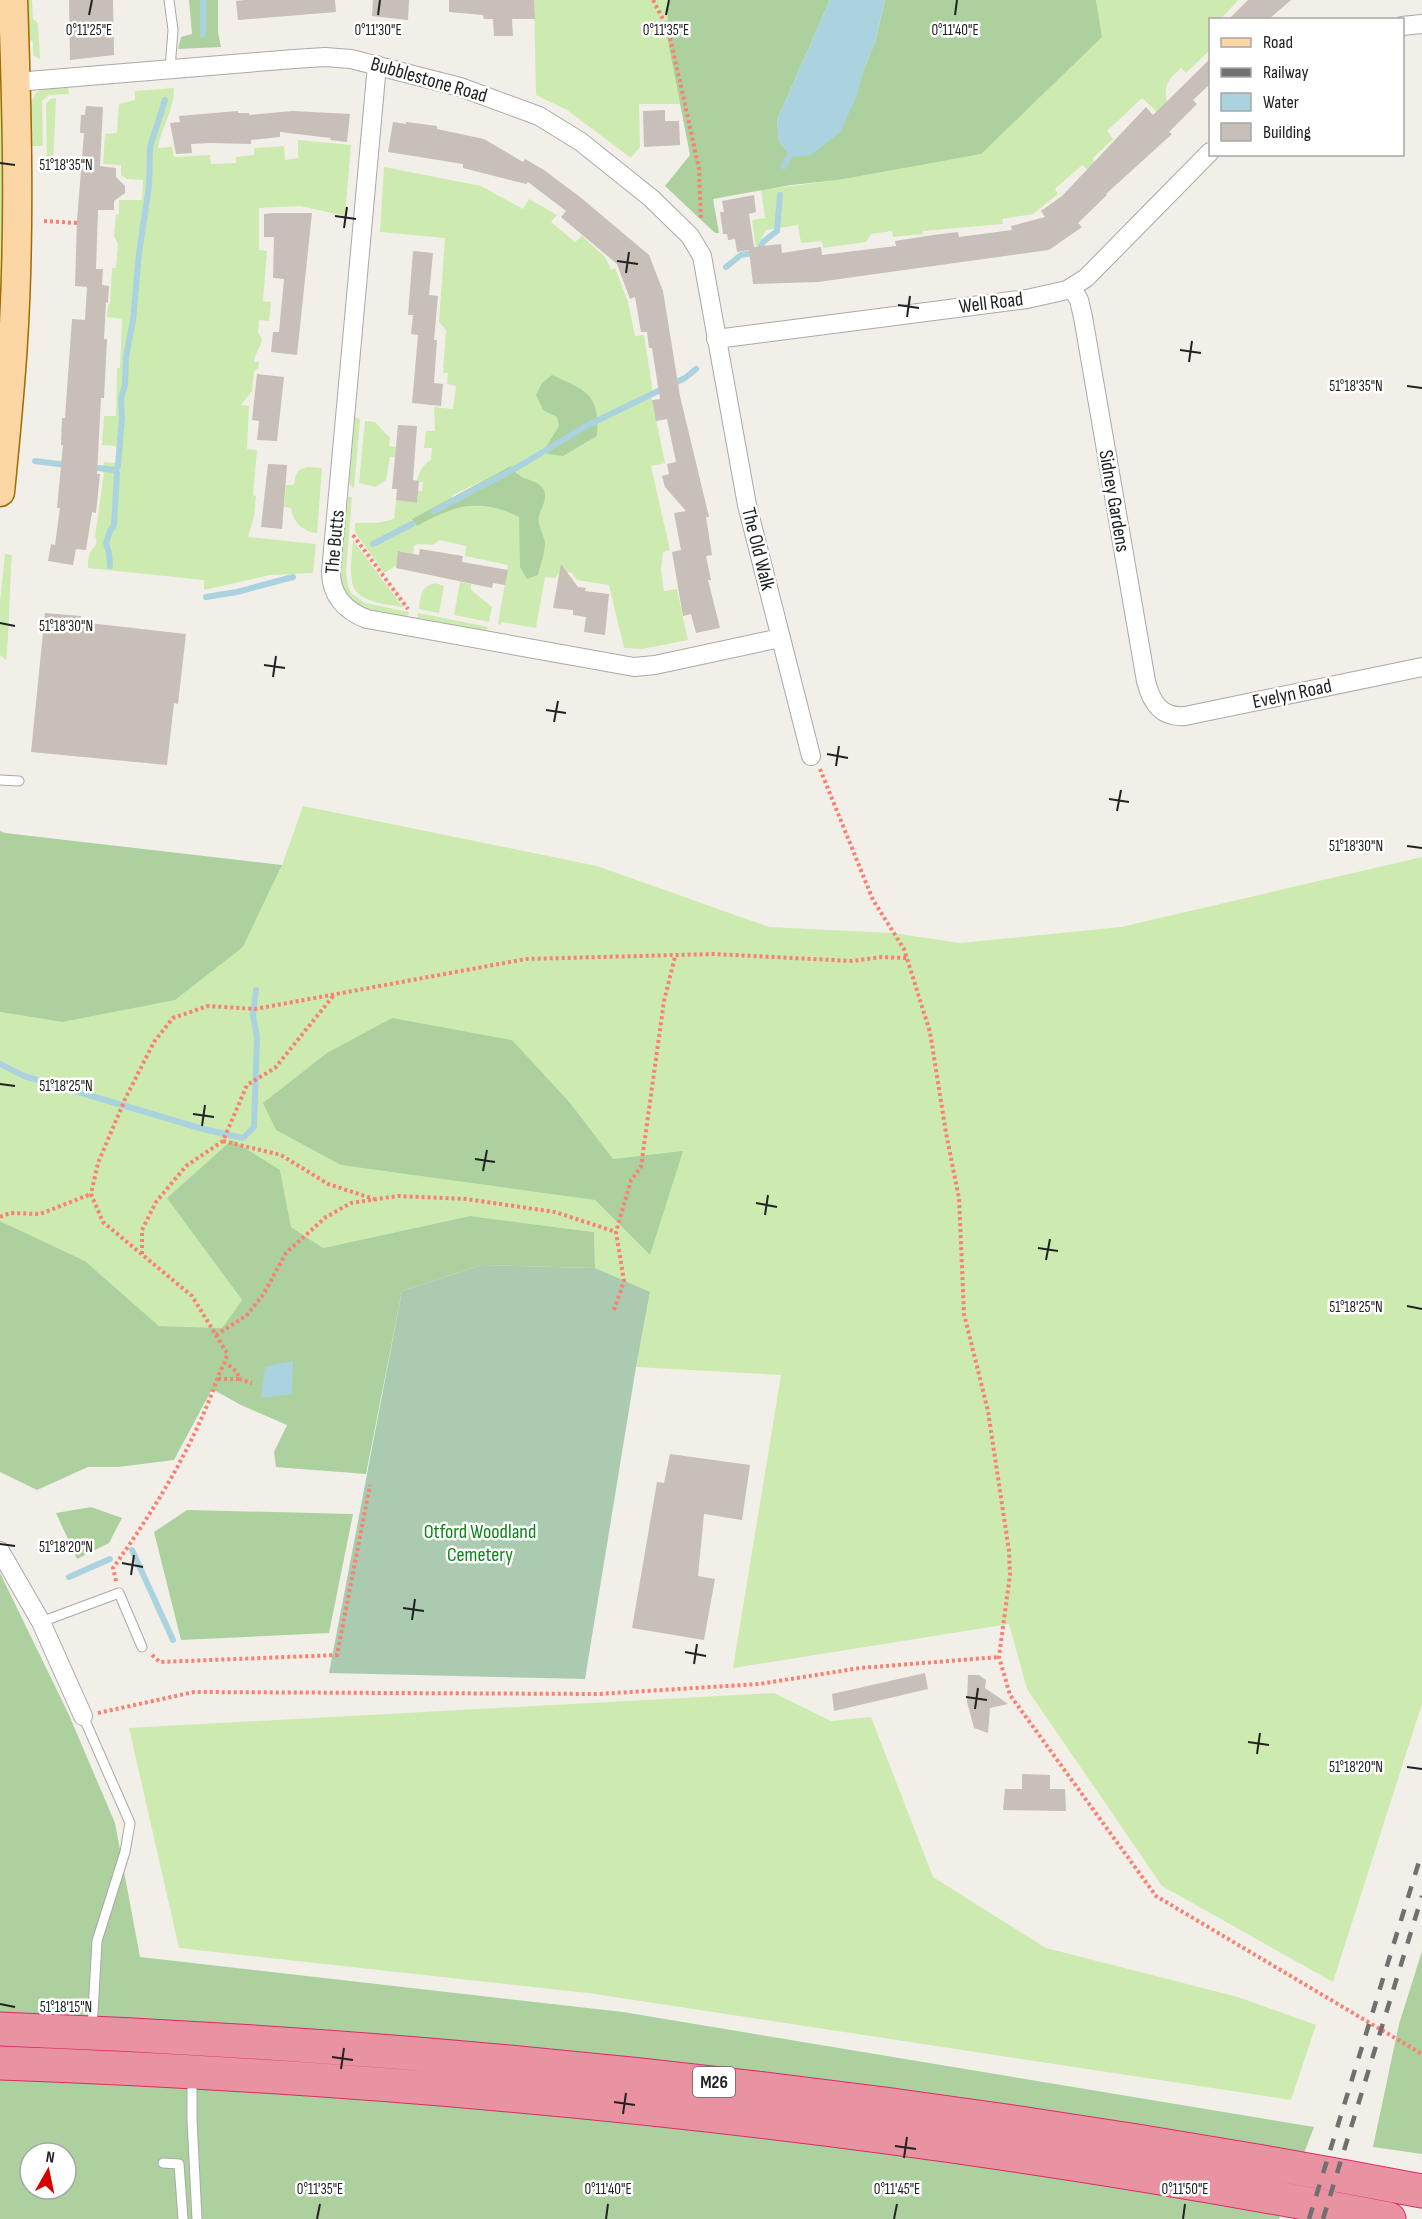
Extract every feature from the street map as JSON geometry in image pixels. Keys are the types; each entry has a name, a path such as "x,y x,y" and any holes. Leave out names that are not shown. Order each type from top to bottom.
{"highway":[{"name":"M26","path":"0,2029 233,2040 450,2056 823,2095 1071,2129 1422,2191"},
{"name":"M26","path":"0,2062 192,2071 566,2100 824,2129 1103,2169 1389,2219"}],"main road":[{"path":"0,492 10,387 17,211 13,0"}],"street":[{"path":"1404,26 1422,24"},
{"name":"Bubblestone Road","path":"15,82 325,57 344,58 460,87 534,114 570,134 625,176 670,215 696,244 703,263 716,339"},
{"name":"The Butts","path":"377,65 332,572 333,587 341,602 349,610 367,619 629,666 656,666 780,638"},
{"name":"Well Road","path":"716,339 1028,299 1056,294 1072,288 1086,278 1209,153"},
{"name":"Sidney Gardens","path":"1072,288 1079,300 1083,316 1146,681 1150,698 1163,712"},
{"name":"The Old Walk","path":"716,339 747,505 811,756"},
{"name":"Evelyn Road","path":"1163,712 1179,717 1192,715 1422,667"},
{"path":"0,1551 41,1622 83,1716"}],"lane":[{"path":"169,0 173,30 170,69"},
{"path":"0,780 19,781"},
{"path":"41,1622 118,1593 142,1647"},
{"path":"83,1716 130,1823 125,1852 98,1941 92,2032"},
{"path":"192,2071 192,2130 197,2219"},
{"path":"163,2163 179,2163 183,2219"}],"path":[{"path":"653,0 668,29 699,169 701,222"},
{"path":"44,221 77,223"},
{"path":"352,533 408,609"},
{"path":"811,756 822,771 873,900 882,918 900,942 930,1032 956,1182 960,1217 964,1314 988,1411 1006,1532 1010,1575 999,1657 1010,1695 1156,1896 1422,2053"},
{"path":"118,1593 113,1568 151,1514 212,1399 220,1371 226,1364 227,1353 192,1296 103,1222 91,1194 98,1163 126,1097 153,1042 173,1018 208,1006 255,1008 526,959 675,957 714,954 852,961 882,957 906,958"},
{"path":"614,1310 624,1281 616,1232 632,1180 641,1167 664,1001 675,957"},
{"path":"142,1255 142,1230 156,1202 186,1166 223,1141 247,1085 275,1068 334,995"},
{"path":"223,1141 281,1155 328,1184 374,1200"},
{"path":"0,1217 10,1213 40,1214 91,1194"},
{"path":"216,1335 246,1316 263,1295 286,1253 326,1217 351,1203 398,1196 466,1199 555,1212 616,1232"},
{"path":"226,1364 237,1372 239,1379"},
{"path":"218,1379 239,1379 252,1383"},
{"path":"142,1647 160,1662 337,1655 370,1485"},
{"path":"83,1716 194,1692 598,1694 759,1684 860,1668 999,1657"}],"green space":[{"path":"26,0 32,0 33,19 38,23 40,59 33,55 33,41 27,40"},
{"path":"189,0 218,0 218,32 221,47 178,49 181,37 192,34"},
{"path":"534,0 668,0 667,37 680,104 639,104 640,147 631,158 567,110 536,95"},
{"path":"668,0 830,0 777,120 779,141 791,157 864,69 875,42 885,0 1096,0 1102,37 981,154 838,180 791,185 713,199 719,233 715,233 665,186 690,155 667,37"},
{"path":"1096,0 1238,0 1222,18 1209,18 1209,51 1186,73 1181,68 1170,79 1166,90 1167,101 1157,112 1142,98 1107,131 1113,139 1093,158 1094,164 1087,169 1082,165 1055,189 1058,194 1033,214 1002,219 1003,224 923,231 923,234 893,237 892,231 871,234 866,242 823,248 822,241 801,243 798,225 766,230 756,248 752,220 765,218 761,190 875,173 1102,37"},
{"path":"0,58 3,191 0,334"},
{"path":"68,87 69,94 49,95 42,101 43,146 32,146 30,104 36,93 40,90"},
{"path":"174,88 172,104 158,148 172,147 174,157 210,155 211,164 236,163 236,157 254,155 254,148 284,146 285,160 298,158 298,140 351,145 345,216 300,206 259,208 259,250 267,251 263,301 271,302 269,321 259,320 258,333 262,339 254,362 259,362 258,369 254,371 252,391 241,405 249,406 247,449 257,450 253,495 256,496 254,517 248,537 316,544 313,573 270,575 204,590 204,580 88,568 89,555 96,543 104,462 116,463 116,446 102,445 104,416 116,416 117,368 120,368 122,319 107,317 112,268 116,268 118,244 114,236 116,215 119,214 119,200 142,200 143,180 127,179 121,175 121,165 103,164 105,134 117,133 119,104 135,100 135,91"},
{"path":"56,98 53,165 47,165 46,104 50,99"},
{"path":"384,167 481,186 523,209 529,199 557,215 551,222 575,242 582,236 605,257 611,270 615,268 628,302 635,336 644,335 653,394 650,395 665,463 651,466 670,550 663,552 661,570 664,591 677,589 688,640 642,649 624,648 609,585 577,580 572,573 561,571 555,578 545,577 536,628 502,622 501,625 498,624 508,565 465,556 466,546 439,540 433,545 417,544 414,546 413,554 399,551 396,566 384,573 355,532 355,523 377,523 394,519 396,500 417,503 418,491 422,491 423,482 417,481 420,471 431,460 432,448 424,448 426,431 435,431 434,407 453,409 456,386 447,384 448,373 443,373 446,330 439,322 445,238 380,232","holes":["501,472 474,505 442,512 453,495"]},
{"path":"552,375 582,390 593,402 596,411 597,436 563,456 547,454 546,447 559,426 557,417 543,410 536,395 542,383"},
{"path":"355,417 360,419 354,489 349,483"},
{"path":"365,421 375,422 390,438 389,446 396,447 395,457 390,457 386,480 375,487 359,483"},
{"path":"511,466 519,475 541,486 545,493 539,516 545,543 544,551 538,575 527,579 520,567 519,517 492,507 467,506 443,513 417,526 412,519"},
{"path":"308,467 322,468 317,533 303,528 294,518 291,508 284,507 286,485 294,485 297,473"},
{"path":"348,497 352,497 346,572 351,593 365,603 409,612 408,616 370,611 353,602 344,591 341,577 342,542"},
{"path":"353,540 403,607 371,601 356,590 351,572"},
{"path":"5,554 12,555 6,660 0,655 0,602"},
{"path":"460,582 471,584 471,590 492,607 489,622 454,615"},
{"path":"435,583 444,586 439,613 419,609 424,590"},
{"path":"418,613 489,627 485,631 418,618"},
{"path":"303,806 597,866 769,927 893,933 960,943 1121,927 1422,857 1422,1704 1333,1982 1162,1886 1027,1689 1009,1624 733,1668 781,1375 636,1367 650,1293 595,1268 594,1232 470,1216 323,1248 291,1227 280,1170 168,1198 242,1300 222,1328 159,1326 85,1261 0,1221 0,1012 62,1022 243,947 282,865","holes":["571,1104 613,1159 650,1255 595,1200"]},
{"path":"0,831 282,865 243,947 175,1000 62,1022 0,1012"},
{"path":"392,1018 512,1040 571,1104 613,1159 683,1151 650,1255 595,1200 341,1165 276,1130 263,1103 327,1053"},
{"path":"232,1140 280,1170 291,1227 323,1248 470,1216 594,1232 595,1268 481,1265 402,1291 366,1474 276,1467 274,1452 287,1425 241,1405 212,1389 174,1460 118,1467 88,1467 37,1490 0,1472 0,1221 85,1261 159,1326 222,1328 242,1300 167,1198"},
{"name":"Otford Woodland Cemetery","path":"481,1265 595,1268 650,1292 585,1679 329,1673 402,1291"},
{"path":"91,1507 122,1518 109,1543 77,1559 56,1513"},
{"path":"187,1510 353,1514 329,1633 181,1640 154,1532"},
{"path":"0,1573 69,1715 115,1823 140,1957 623,2012 1314,2127 1279,2219 0,2219"},
{"path":"774,1693 831,1721 871,1717 933,1877 1046,1948 1238,1997 1316,2025 1291,2100 588,1993 179,1948 129,1728"},
{"path":"1422,1951 1422,2154 1373,2147 1399,2024"}],"water":[{"path":"830,0 885,0 875,42 856,98 840,132 811,155 791,157 779,141 777,120"},
{"path":"293,1361 292,1394 261,1398 265,1367"}],"building":[{"path":"69,0 113,0 114,55 70,60"},
{"path":"335,0 336,12 238,20 236,1"},
{"path":"373,0 409,0 408,20 372,16"},
{"path":"449,0 534,0 535,19 512,19 513,36 494,36 493,19 484,19 483,15 449,12"},
{"path":"1248,0 1291,0 1270,18 1230,18"},
{"path":"1209,60 1209,85 1193,100 1197,104 1169,132 1172,134 1106,194 1078,223 1082,227 1049,250 818,282 753,284 749,250 737,252 735,239 728,240 727,234 723,234 720,212 724,212 722,201 754,195 756,212 749,214 754,247 781,244 782,253 821,247 822,255 896,246 895,241 933,235 958,232 959,237 1012,230 1011,226 1045,217 1041,211 1062,196 1146,107 1153,115"},
{"path":"86,106 103,107 100,166 116,168 116,177 125,186 125,193 114,201 114,210 98,210 96,269 103,269 102,285 109,286 104,339 107,339 104,398 101,398 97,474 100,474 96,513 92,512 86,550 76,549 73,565 48,561 51,544 55,545 60,508 57,508 63,445 61,445 62,418 65,418 72,319 85,320 87,287 75,286 77,221 84,133 80,133 81,115 85,115"},
{"path":"665,110 665,121 679,121 680,145 644,147 643,111"},
{"path":"238,111 238,113 249,113 249,115 293,111 350,114 347,142 280,132 280,137 251,140 251,144 191,144 192,153 176,154 170,123 180,122 179,116"},
{"path":"393,122 437,126 437,129 484,139 523,162 525,159 580,197 649,255 663,291 680,396 709,517 706,517 712,555 706,556 711,580 708,580 720,628 696,633 691,614 683,616 672,552 681,550 674,513 686,511 665,487 662,476 669,474 667,464 676,462 667,419 656,421 652,400 660,399 652,348 649,348 647,332 641,332 635,297 630,299 617,264 561,217 566,211 528,182 526,184 463,168 463,164 388,152"},
{"path":"312,213 297,355 271,352 273,332 279,332 284,279 273,278 274,237 264,237 264,214"},
{"path":"413,251 433,253 429,295 438,296 434,340 437,340 434,383 443,384 441,406 412,403 418,335 411,334 413,315 408,315"},
{"path":"257,374 284,377 277,441 257,440 259,421 252,420"},
{"path":"398,425 417,426 413,480 419,481 417,503 396,500 397,489 392,489"},
{"path":"268,464 287,465 282,529 261,527"},
{"path":"420,549 463,556 462,562 508,570 505,585 493,583 492,588 396,568 398,551 419,555"},
{"path":"561,564 578,587 586,588 585,591 609,594 605,635 584,632 586,617 573,615 573,610 553,608"},
{"path":"45,613 81,616 80,622 186,634 178,704 174,703 167,765 31,752"},
{"path":"670,1454 750,1465 742,1520 704,1514 698,1576 715,1579 704,1640 632,1628 657,1482 664,1483"},
{"path":"925,1673 928,1689 834,1711 832,1694"},
{"path":"968,1675 979,1675 986,1680 985,1688 1008,1704 990,1708 988,1733 974,1728 967,1702"},
{"path":"1022,1774 1050,1775 1050,1789 1065,1789 1066,1811 1003,1810 1005,1789 1022,1789"}],"waterway":[{"path":"203,0 203,35"},
{"path":"110,566 106,543 114,525 117,473 115,470 118,466 122,418 121,399 125,385 126,357 133,320 139,253 149,186 150,147 165,100"},
{"path":"784,166 790,154"},
{"path":"726,267 741,255 758,252 763,242 777,231 780,195"},
{"path":"434,511 518,467 586,426 685,378 696,369"},
{"path":"35,461 67,465"},
{"path":"89,467 115,470"},
{"path":"373,544 412,524"},
{"path":"206,597 237,592 293,577"},
{"path":"0,1064 24,1076 203,1129 243,1138 254,1127 257,1037 253,1015 256,990"},
{"path":"132,1550 173,1640"},
{"path":"69,1577 110,1559"}],"railway":[{"path":"1309,2219 1422,1852"},
{"path":"1323,2219 1422,1896"}]}
